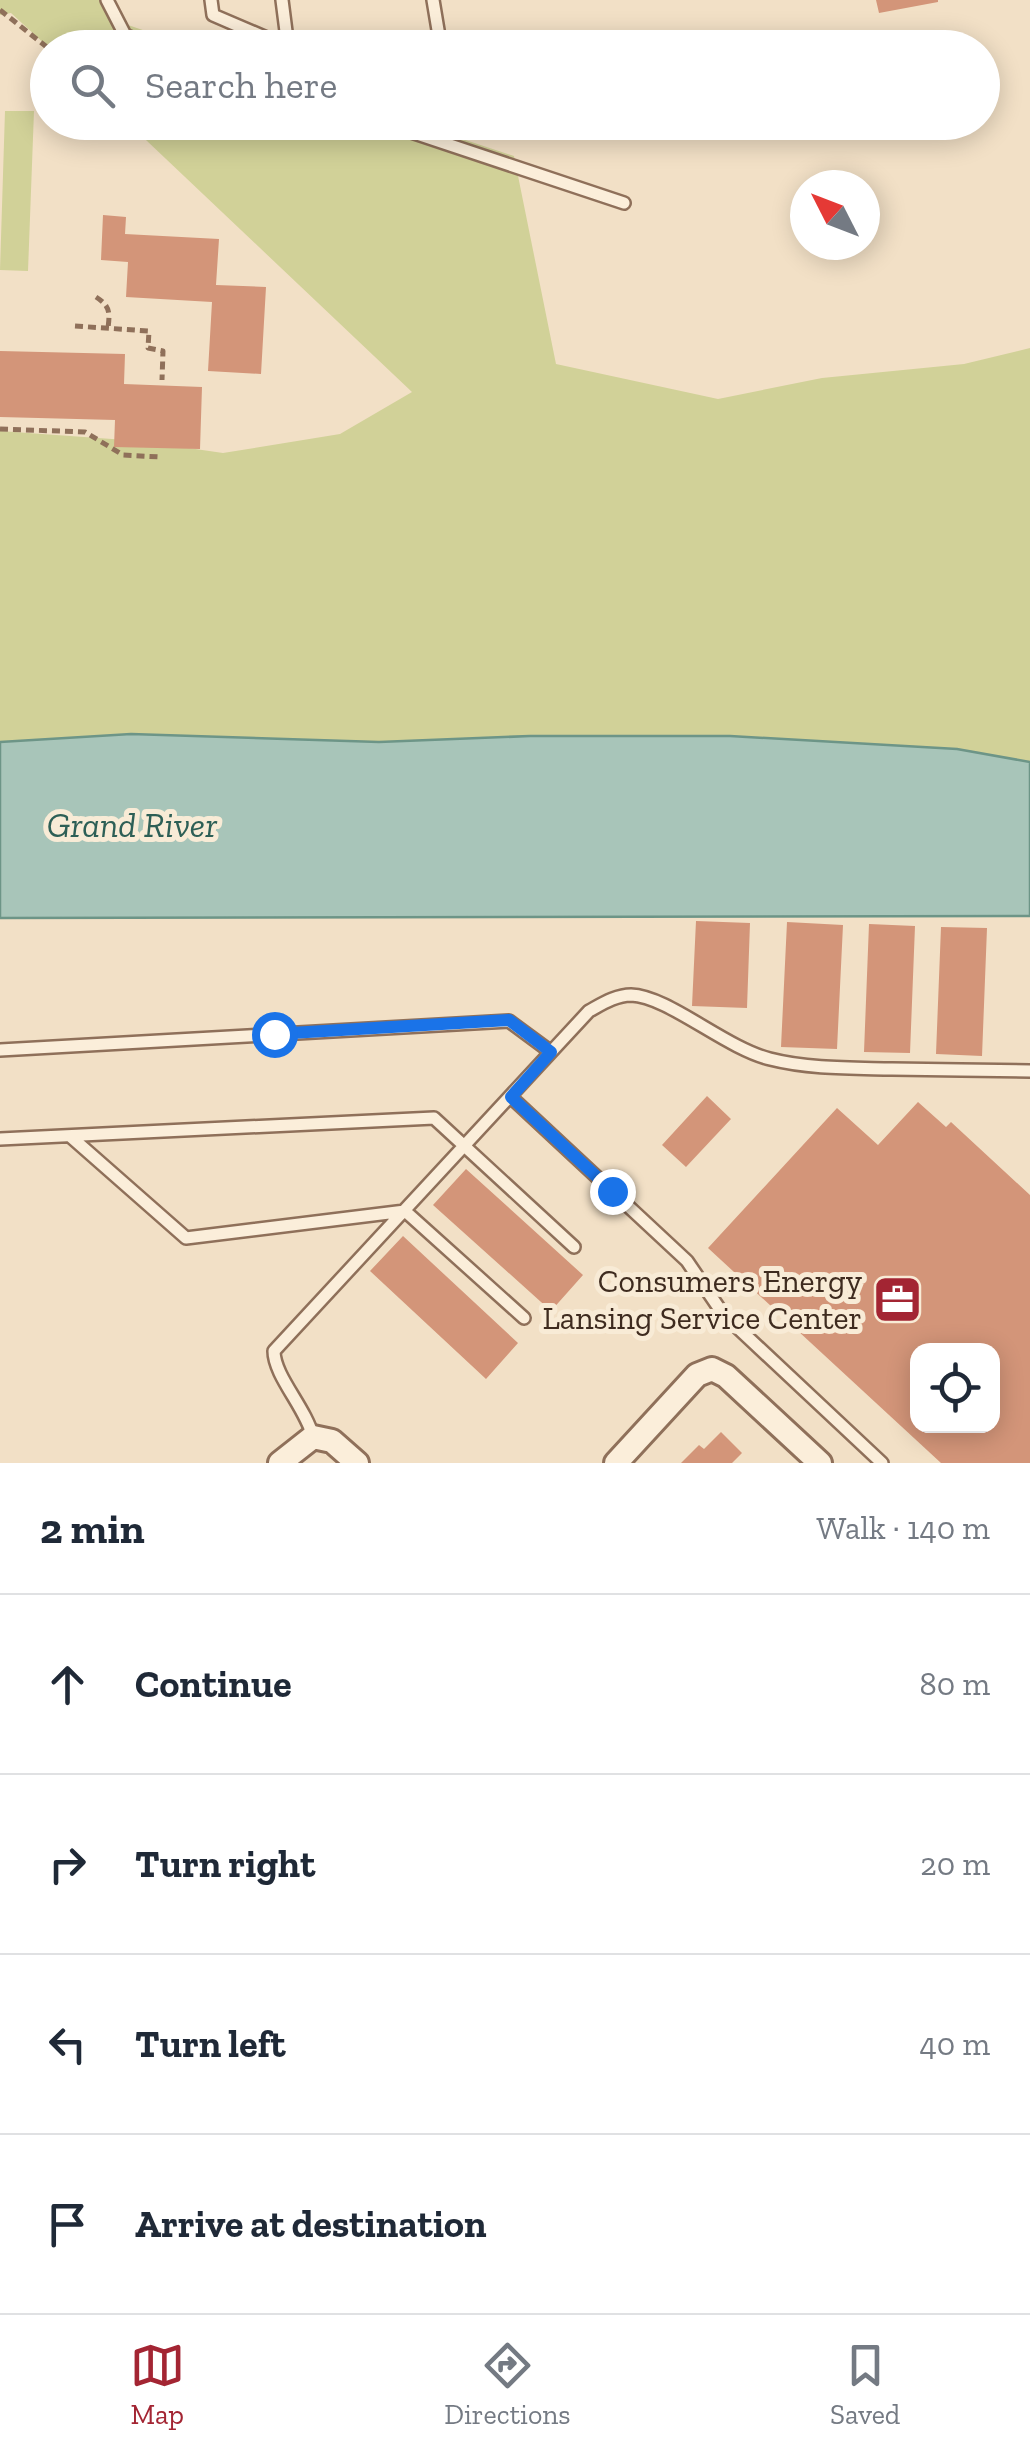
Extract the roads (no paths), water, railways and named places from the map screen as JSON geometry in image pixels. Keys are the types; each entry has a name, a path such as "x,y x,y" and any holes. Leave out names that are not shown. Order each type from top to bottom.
{"street":[{"path":"616,1463 697,1375 712,1369 726,1376 820,1463"},
{"path":"280,1463 313,1437 332,1440 357,1463"}],"lane":[{"path":"107,0 122,30"},
{"path":"211,0 214,15 249,30"},
{"path":"282,0 286,30"},
{"path":"433,0 438,30"},
{"path":"435,140 624,203"},
{"path":"313,1437 308,1417 274,1363 274,1351 588,1011 627,995 664,1004 724,1041 769,1059 836,1068 1030,1071"},
{"path":"0,1050 509,1020 551,1052"},
{"path":"511,1097 687,1262 722,1314 882,1463"},
{"path":"0,1139 434,1118 574,1247"},
{"path":"70,1136 186,1238 405,1211 524,1318"}],"water":[{"name":"Grand River","path":"131,734 379,742 530,736 730,736 957,749 1030,762 1030,916 0,918 0,742"}],"place":[{"name":"Consumers Energy Lansing Service Center","path":"897,1299"}]}
